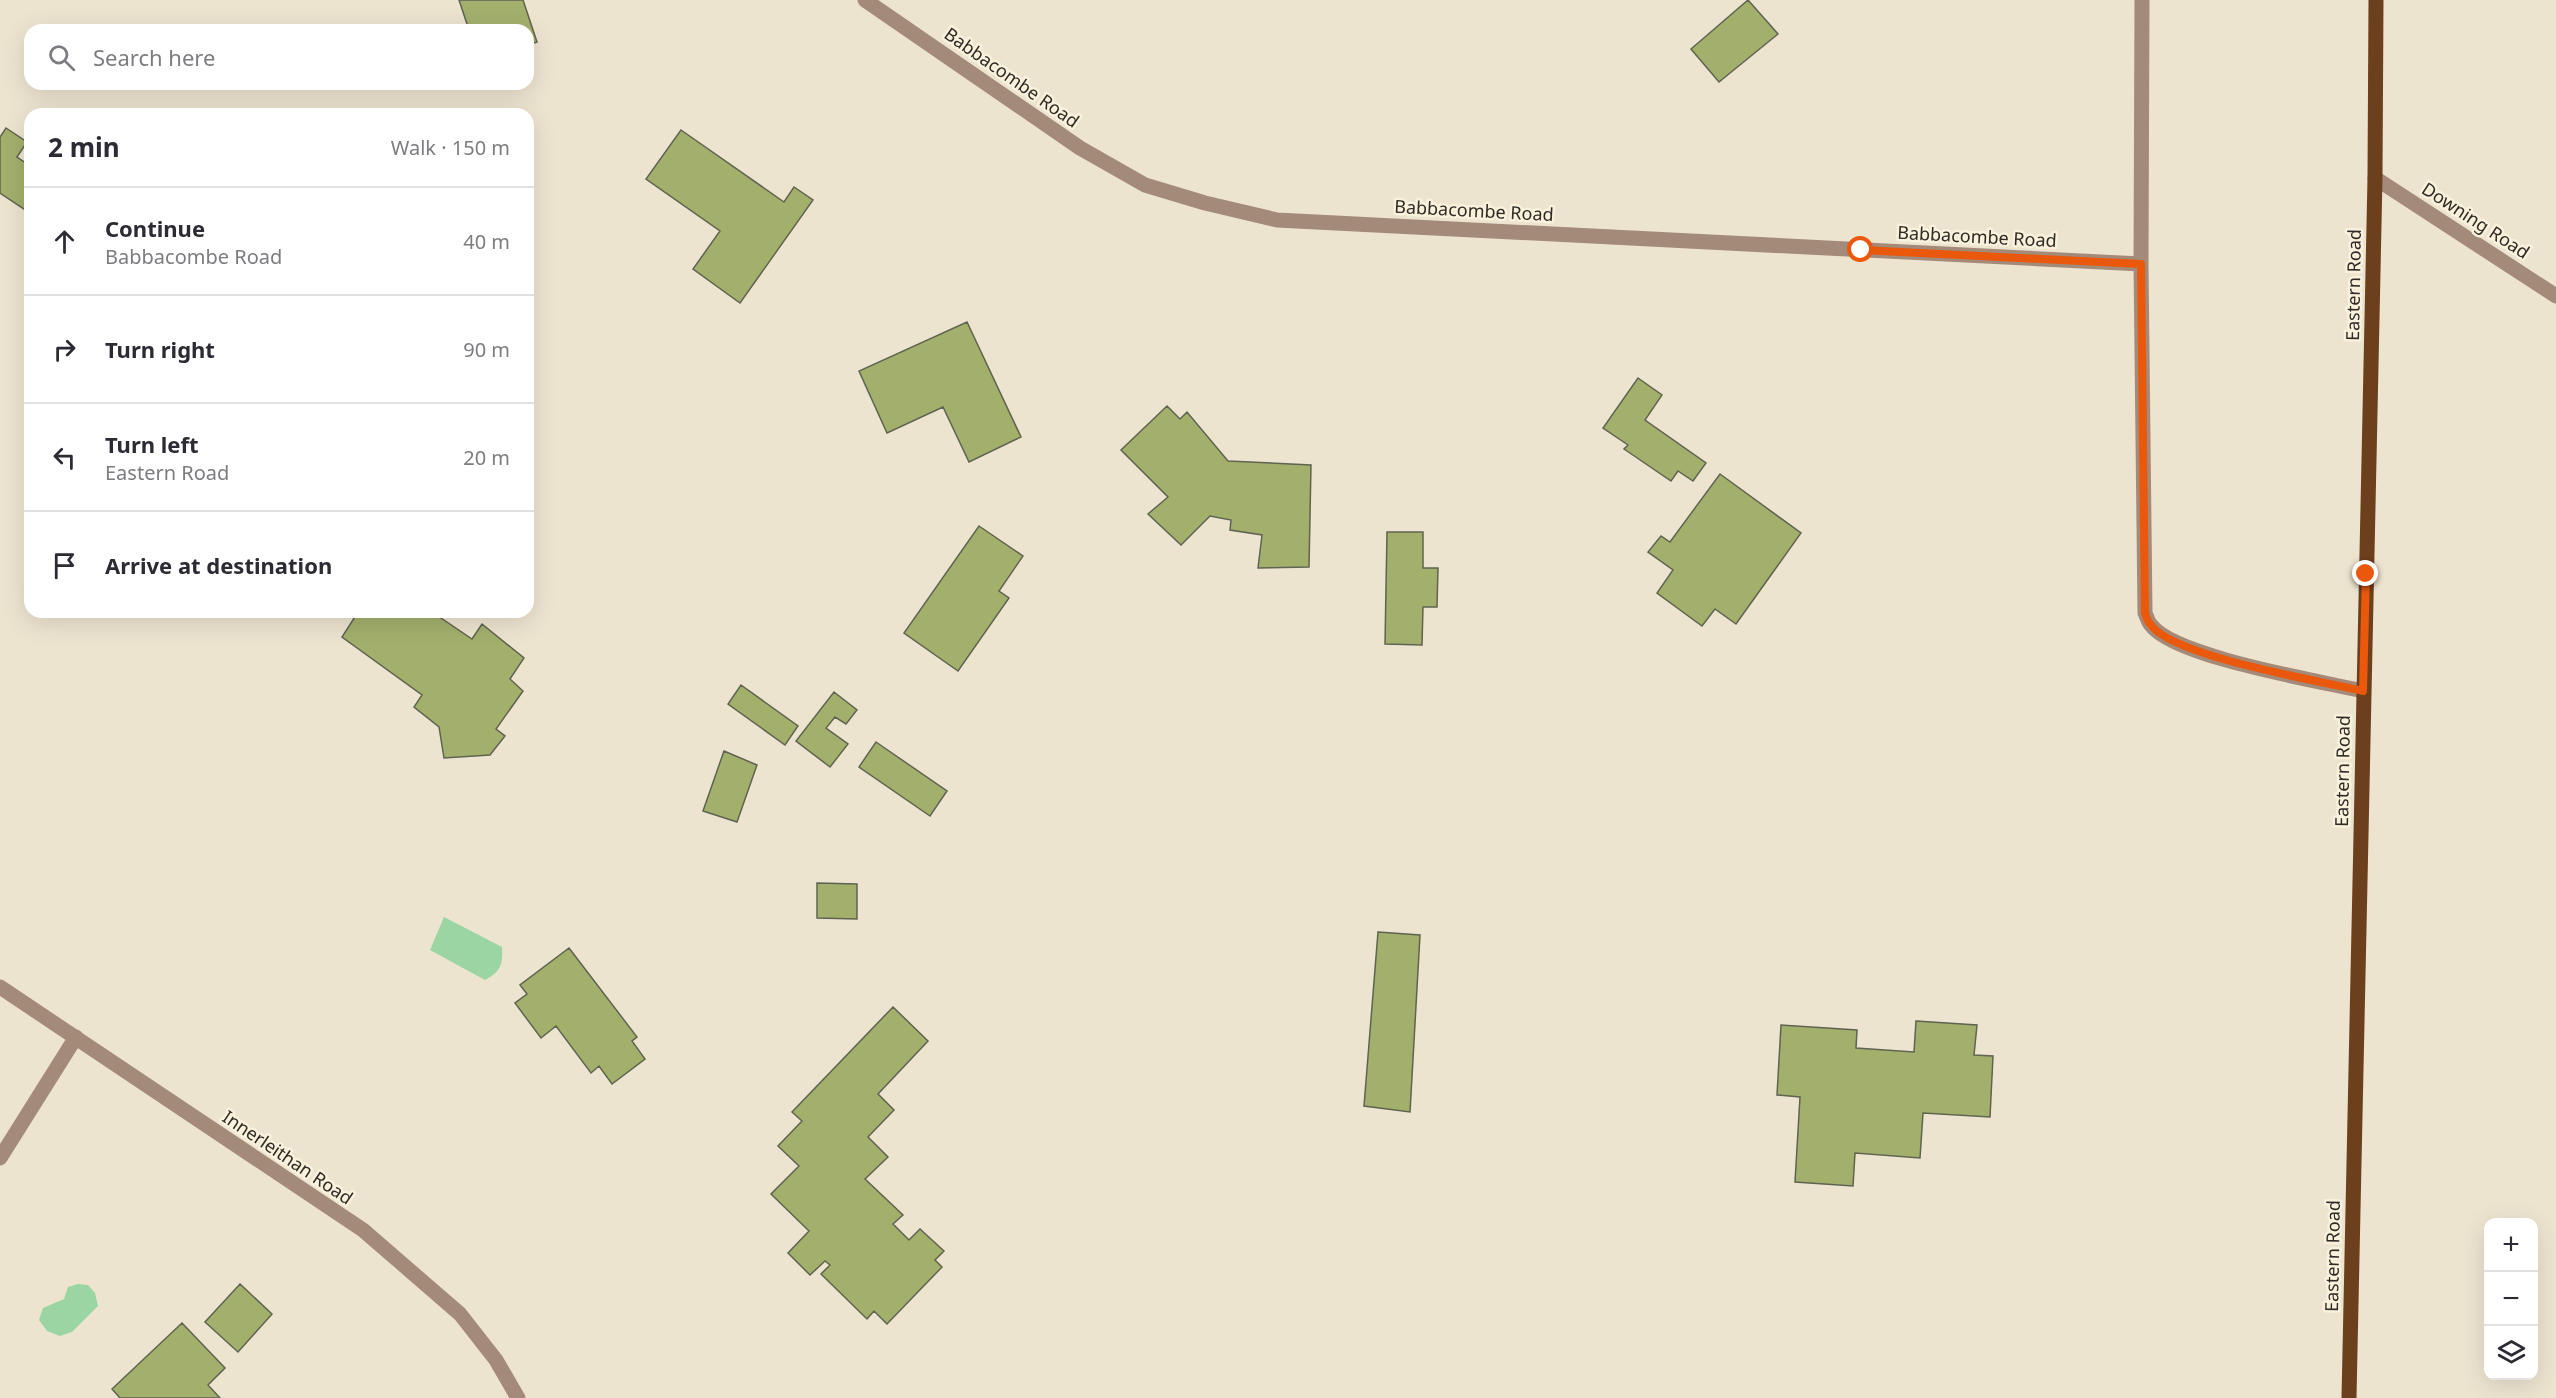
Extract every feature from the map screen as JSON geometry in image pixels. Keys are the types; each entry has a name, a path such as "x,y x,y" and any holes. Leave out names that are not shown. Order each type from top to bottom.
{"main road":[{"name":"Eastern Road","path":"2349,1398 2375,178 2376,0"}],"street":[{"name":"Babbacombe Road","path":"865,0 1080,148 1145,185 1205,203 1277,220 2141,264"},
{"path":"2142,0 2141,264 2145,613 2151,626 2169,638 2202,653 2363,691"},
{"name":"Downing Road","path":"2375,178 2556,296"},
{"name":"Innerleithan Road","path":"0,987 363,1230 460,1314 496,1360 518,1398"},
{"path":"0,1158 76,1037"}],"shaded area":[{"path":"444,917 502,947 500,967 495,974 485,980 430,950"},
{"path":"78,1284 88,1285 95,1293 98,1306 72,1332 60,1336 47,1331 39,1320 43,1308 64,1299 68,1287"}],"building":[{"path":"459,0 523,0 531,24 467,24"},
{"path":"1748,0 1778,34 1719,82 1691,49"},
{"path":"6,128 24,140 24,146 17,157 24,162 24,209 0,193 0,137"},
{"path":"681,130 784,202 794,187 813,200 740,303 693,269 720,231 646,179"},
{"path":"967,322 1021,437 969,462 943,407 887,433 859,371"},
{"path":"1638,378 1662,395 1645,420 1706,463 1693,481 1678,471 1671,481 1624,449 1628,445 1603,428"},
{"path":"1167,406 1180,419 1187,412 1228,461 1311,465 1309,567 1258,568 1262,535 1230,530 1231,520 1210,516 1181,545 1148,514 1168,497 1121,450"},
{"path":"1720,474 1801,533 1736,624 1715,609 1702,626 1657,593 1673,570 1648,552 1661,536 1670,542"},
{"path":"979,526 1023,556 999,591 1009,598 958,671 904,633"},
{"path":"1387,532 1423,532 1423,568 1438,568 1437,607 1423,607 1422,645 1385,644"},
{"path":"354,618 441,618 472,639 482,624 524,658 510,679 523,691 496,729 505,736 490,755 444,758 439,727 414,707 422,695 342,637"},
{"path":"741,685 798,726 785,745 728,704"},
{"path":"834,692 857,710 846,724 835,717 826,728 848,744 830,767 796,741"},
{"path":"876,742 947,791 930,816 859,767"},
{"path":"724,751 757,765 737,822 703,811"},
{"path":"817,883 857,884 857,919 817,918"},
{"path":"1378,932 1420,935 1410,1112 1364,1106"},
{"path":"569,948 637,1037 632,1041 645,1059 612,1084 599,1066 591,1073 556,1026 541,1038 515,1003 527,994 520,985"},
{"path":"893,1007 928,1041 878,1094 894,1110 868,1137 888,1157 865,1179 903,1215 893,1224 909,1240 920,1229 944,1251 935,1260 942,1267 887,1324 874,1311 867,1319 821,1274 830,1265 825,1261 810,1275 788,1253 809,1231 771,1194 799,1166 778,1146 802,1121 792,1112"},
{"path":"1916,1021 1977,1025 1974,1055 1993,1056 1990,1117 1923,1113 1920,1158 1855,1153 1853,1186 1795,1182 1800,1097 1777,1095 1781,1025 1857,1030 1856,1048 1914,1052"},
{"path":"240,1284 272,1314 238,1352 205,1322"},
{"path":"182,1323 225,1368 208,1385 220,1398 120,1398 112,1389"}],"route":[{"path":"1861,250 2141,264 2145,613 2151,626 2169,638 2202,653 2363,691 2366,574"}]}
